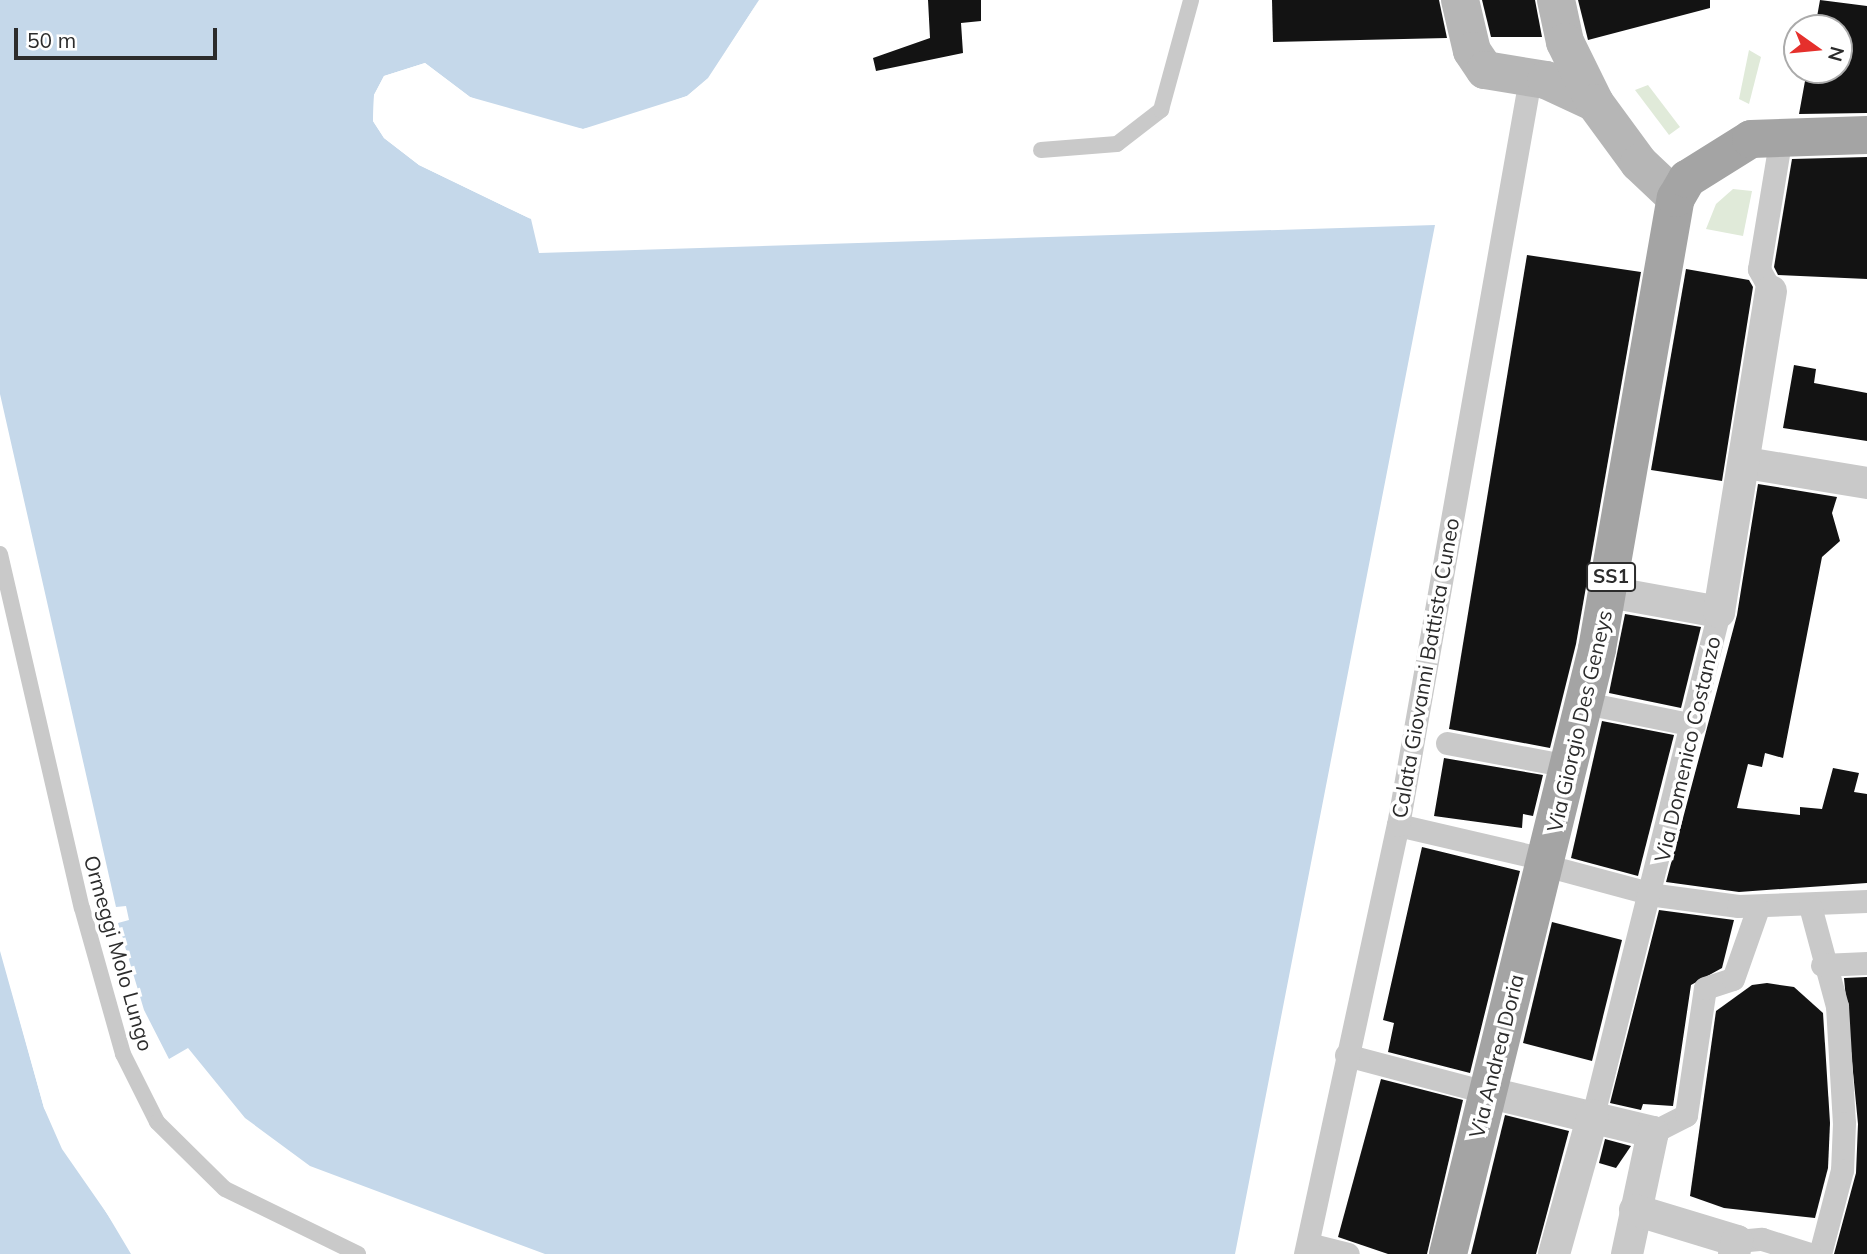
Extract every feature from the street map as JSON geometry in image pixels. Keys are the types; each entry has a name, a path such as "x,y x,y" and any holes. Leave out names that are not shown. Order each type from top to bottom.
{"main road":[{"path":"1460,0 1477,64 1570,88 1595,103"},
{"path":"1556,0 1565,42 1595,103 1639,163 1676,198"},
{"path":"1770,147 1867,135"},
{"name":"SS1","path":"1676,198 1686,179 1770,147"},
{"name":"Via Giorgio Des Geneys","path":"1549,862 1609,592 1676,198"},
{"name":"Via Andrea Doria","path":"1448,1254 1486,1092 1549,862"}],"street":[{"name":"Calata Giovanni Battista Cuneo","path":"1307,1249 1346,1055 1398,825 1530,79"},
{"path":"1609,592 1719,612 1746,463 1770,291 1759,269 1770,147"},
{"path":"1746,463 1867,483"},
{"name":"Via Domenico Costanzo","path":"1593,1115 1654,892 1719,612"},
{"path":"1585,703 1694,725"},
{"path":"1447,743 1569,766"},
{"path":"1398,825 1549,862 1654,892 1758,908 1867,901"},
{"path":"1810,906 1822,965 1830,993 1837,1006 1844,1123 1842,1170 1820,1254"},
{"path":"1346,1055 1653,1132 1686,1115 1705,988 1733,979 1758,908"},
{"path":"1822,965 1867,963"},
{"path":"1554,1254 1593,1115"},
{"path":"1627,1254 1653,1132"},
{"path":"1636,1210 1736,1248 1762,1239 1810,1254"},
{"path":"1307,1249 1349,1254"}],"lane":[{"path":"1041,150 1117,144 1161,110 1191,0"},
{"name":"Ormeggi Molo Lungo","path":"0,554 82,908 123,1054 157,1122 225,1189 358,1254"}],"green space":[{"path":"1749,50 1761,57 1749,104 1739,99"},
{"path":"1648,85 1680,127 1669,135 1635,90"},
{"path":"1733,189 1752,191 1743,236 1706,229 1716,204"}],"water":[{"path":"0,0 759,0 709,78 687,96 583,129 470,97 425,63 384,76 374,95 373,121 384,138 419,165 531,219 539,253 1435,225 1235,1254 545,1254 310,1166 245,1118 188,1048 169,1059 144,1010 118,923 129,920 126,906 116,907 0,394"},
{"path":"0,951 44,1108 131,1254 0,1254"}],"pier":[{"path":"759,0 711,80 689,99 584,132 554,129 468,100 424,67 386,78 377,96 377,120 387,136 421,162 507,202 531,219 419,165 384,138 373,121 374,95 384,76 425,63 470,97 522,117 583,129 614,122 687,96 708,78"},
{"path":"0,948 47,1107 135,1254 62,1149 44,1108"}],"building":[{"path":"928,0 981,0 981,21 961,23 963,53 876,71 873,58 930,38"},
{"path":"1272,0 1439,0 1447,38 1273,42"},
{"path":"1482,0 1535,0 1542,37 1491,37"},
{"path":"1578,0 1710,0 1710,8 1588,40"},
{"path":"1820,0 1867,6 1867,113 1799,114 1804,84 1853,84 1853,14 1818,14"},
{"path":"1867,157 1867,279 1778,275 1774,267 1792,159"},
{"path":"1527,255 1641,272 1576,644 1550,748 1449,729"},
{"path":"1686,269 1749,280 1753,287 1722,481 1651,470"},
{"path":"1794,365 1816,369 1814,383 1867,393 1867,441 1783,428"},
{"path":"1758,484 1837,497 1832,513 1840,541 1822,557 1783,758 1765,753 1762,767 1748,764 1737,808 1800,815 1800,807 1822,809 1833,768 1859,773 1854,792 1867,794 1867,883 1739,892 1666,882 1737,615"},
{"path":"1625,614 1701,627 1681,708 1609,693"},
{"path":"1602,721 1674,735 1638,876 1571,858"},
{"path":"1444,758 1543,775 1533,816 1523,814 1522,828 1434,816"},
{"path":"1422,847 1520,871 1470,1073 1388,1052 1394,1023 1383,1020"},
{"path":"1659,910 1734,920 1722,968 1691,985 1673,1106 1643,1104 1641,1110 1610,1103"},
{"path":"1552,922 1622,940 1592,1061 1523,1043"},
{"path":"1867,977 1867,1254 1834,1254 1856,1173 1858,1124 1844,978"},
{"path":"1767,983 1794,987 1823,1013 1830,1123 1828,1168 1815,1218 1724,1208 1690,1196 1716,1011 1752,985"},
{"path":"1381,1079 1463,1100 1427,1254 1388,1254 1338,1237"},
{"path":"1505,1115 1569,1131 1536,1254 1471,1254"},
{"path":"1605,1139 1631,1146 1616,1168 1599,1163"}]}
